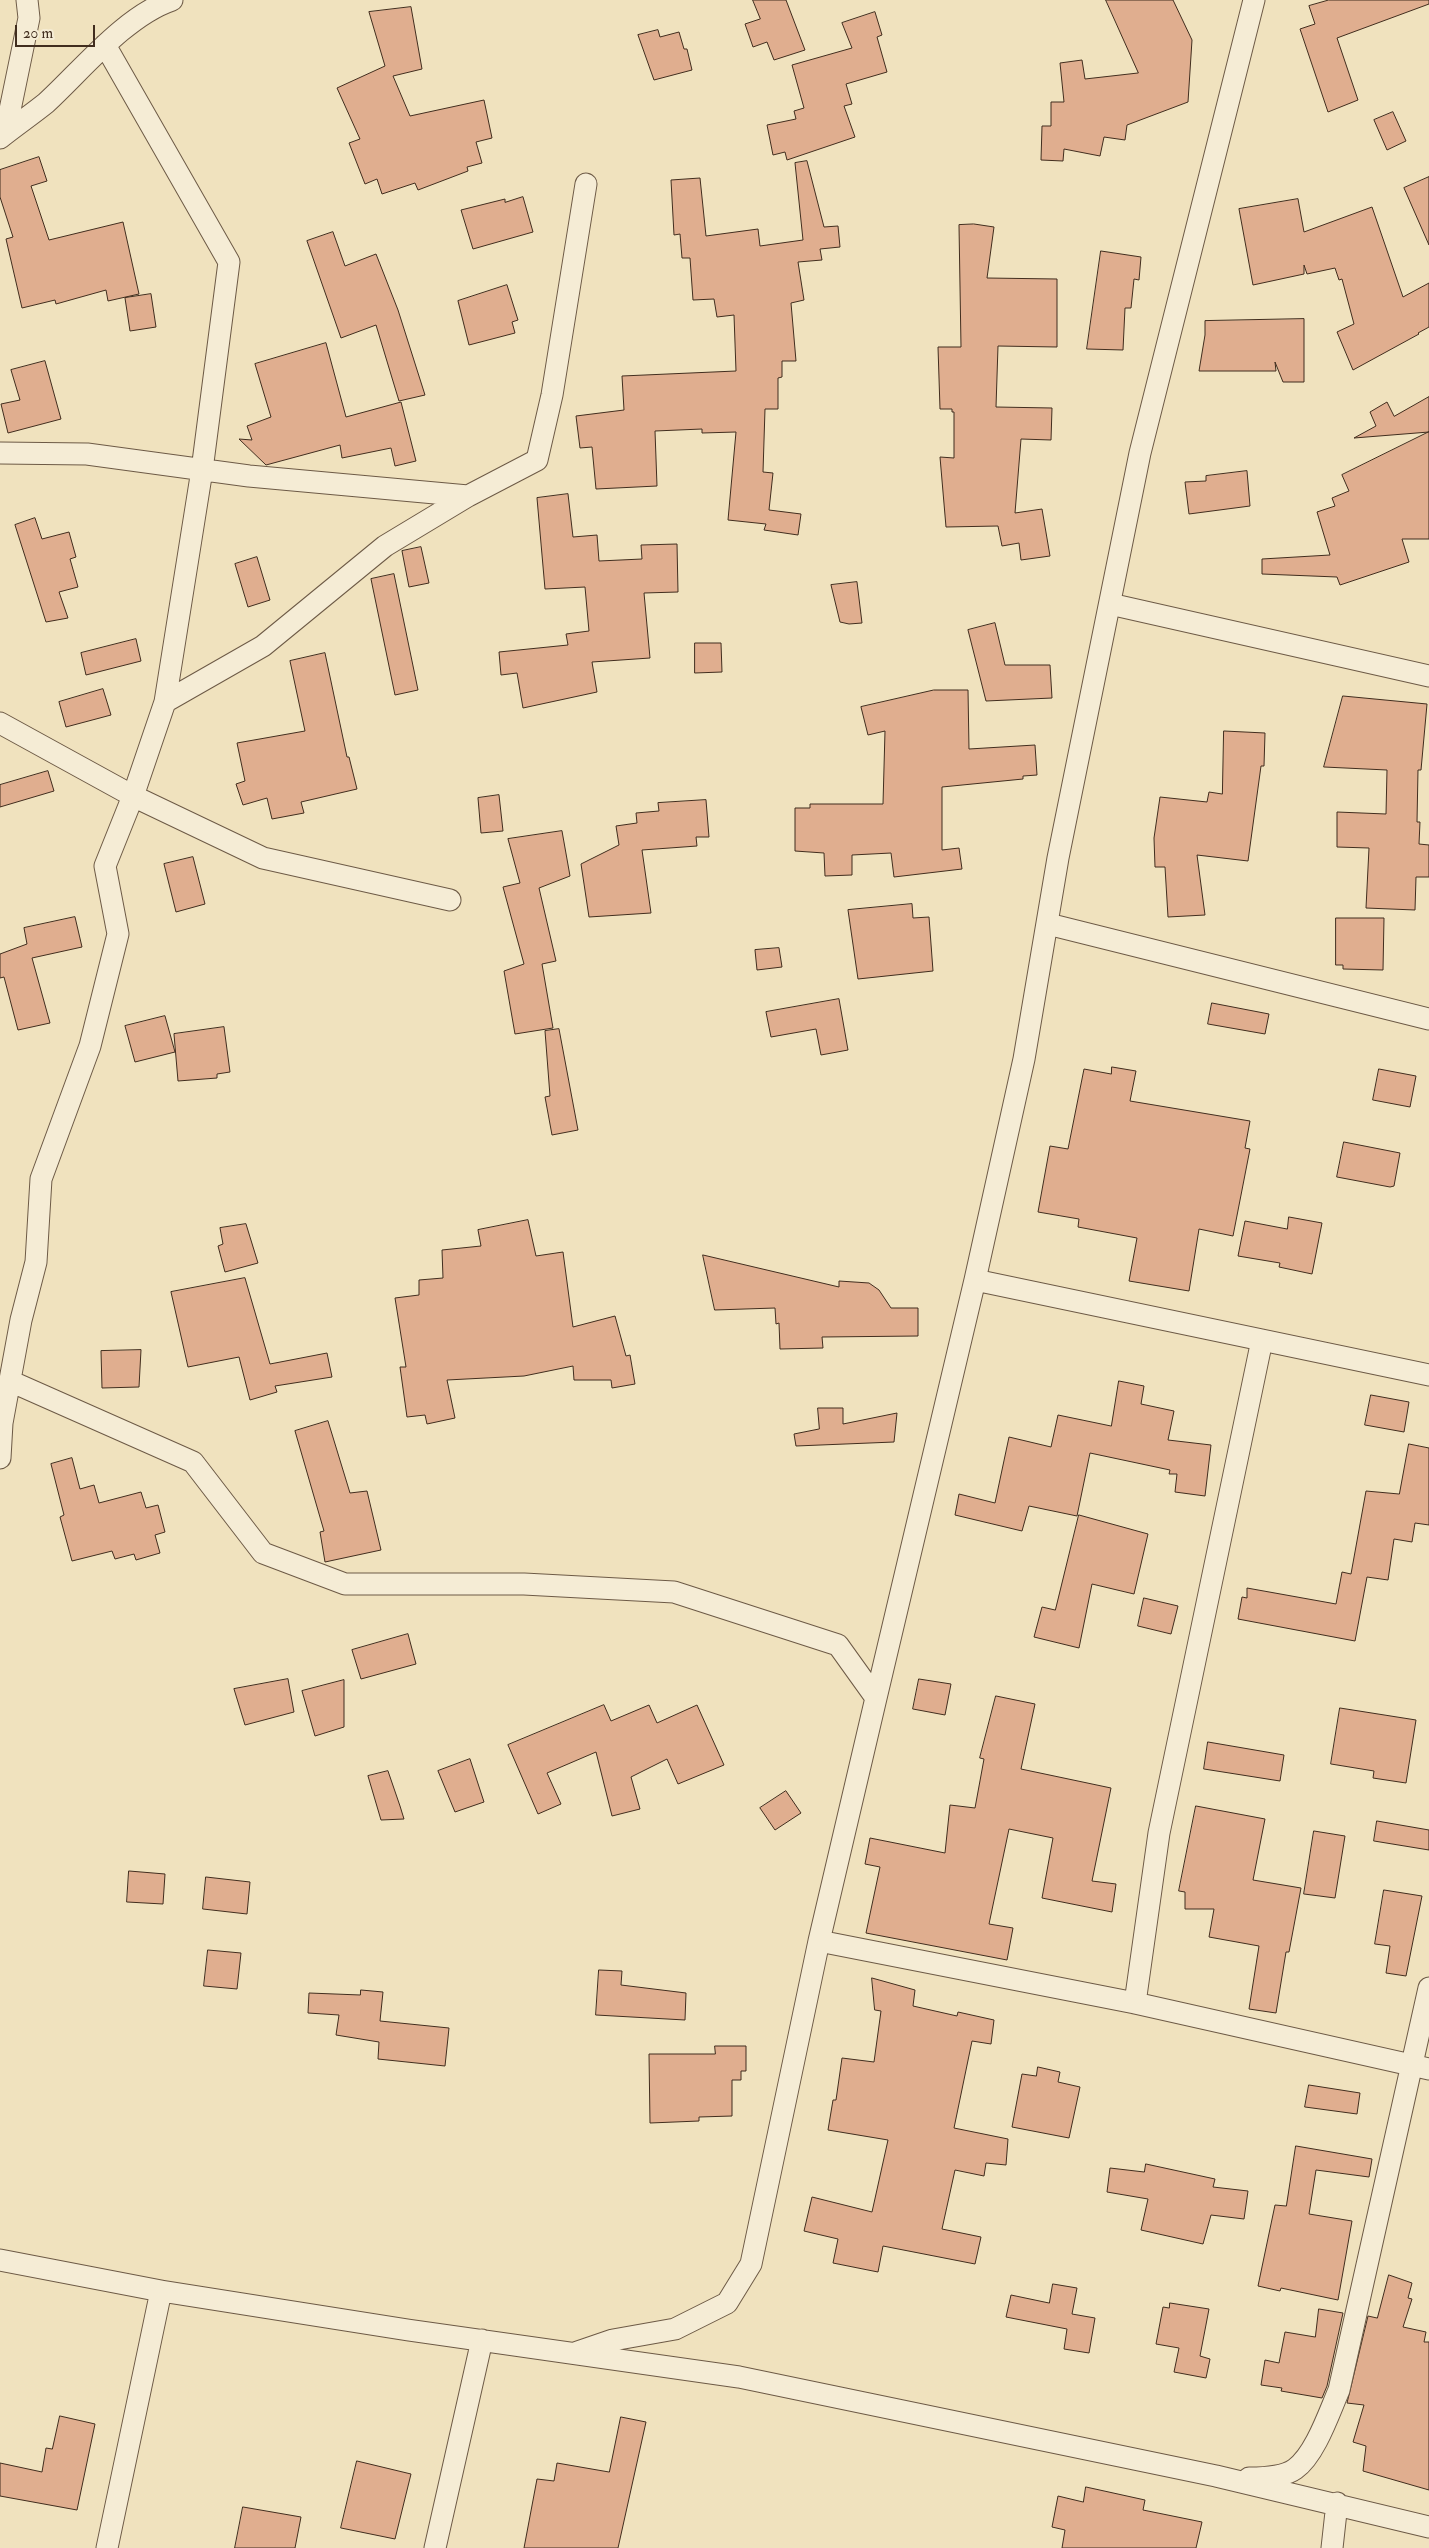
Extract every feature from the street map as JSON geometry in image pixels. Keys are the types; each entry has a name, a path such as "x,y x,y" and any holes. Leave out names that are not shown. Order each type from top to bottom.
{"street":[{"path":"2,136 29,18 27,0"},
{"path":"2,136 45,103 104,45 159,4 172,0"},
{"path":"575,2353 613,2340 675,2329 727,2303 751,2264 819,1940 976,1280 1024,1059 1058,858 1140,453 1254,0"},
{"path":"0,1458 2,1423 21,1320 36,1262 41,1179 90,1046 118,934 105,866 133,796 165,702 202,470 229,262 104,45"},
{"path":"165,702 263,646 384,546 468,496 537,460 552,395 586,184"},
{"path":"0,453 87,454 202,470 468,496"},
{"path":"1110,604 1429,676"},
{"path":"0,723 133,796 263,858 450,900"},
{"path":"1048,924 1429,1019"},
{"path":"976,1280 1429,1375"},
{"path":"1135,2003 1159,1833 1262,1340"},
{"path":"10,1381 193,1462 263,1554 345,1584 524,1584 674,1592 838,1645 876,1698"},
{"path":"819,1940 1135,2003 1420,2067"},
{"path":"1216,2476 1264,2478 1295,2469 1312,2449 1339,2390 1420,2067 1429,1988"},
{"path":"0,2260 161,2291 739,2377 1216,2476 1429,2527"},
{"path":"107,2548 161,2291"},
{"path":"435,2548 482,2340"},
{"path":"1332,2548 1337,2504"}],"building":[{"path":"753,0 786,0 805,50 774,60 767,42 753,47 745,24 760,19"},
{"path":"1106,0 1173,0 1192,40 1188,102 1127,125 1125,140 1104,137 1100,156 1064,149 1063,161 1041,160 1042,126 1051,126 1051,102 1064,102 1060,63 1082,60 1085,79 1138,73"},
{"path":"1329,0 1429,0 1429,4 1337,38 1358,100 1328,112 1300,29 1315,24 1309,6"},
{"path":"411,7 422,69 393,76 410,116 484,100 492,138 476,142 482,163 467,167 468,171 418,190 415,183 382,194 377,179 365,184 349,143 360,139 337,88 385,66 369,12"},
{"path":"875,12 882,35 877,37 887,72 846,84 852,104 844,106 855,137 787,160 785,152 773,155 767,125 796,119 794,111 804,108 792,65 852,48 842,23"},
{"path":"658,30 660,37 679,32 684,49 687,49 692,70 654,80 638,35"},
{"path":"1393,112 1406,141 1387,150 1374,120"},
{"path":"39,157 47,181 31,186 49,240 123,222 139,294 108,301 106,290 56,304 55,300 22,308 6,239 13,237 0,197 0,170"},
{"path":"807,161 824,227 838,226 840,247 820,249 822,260 798,262 804,300 791,303 796,361 782,361 782,377 778,378 778,409 765,409 763,472 773,473 769,510 801,514 798,535 764,530 766,524 728,520 736,432 702,433 702,429 655,431 657,486 596,489 592,447 580,448 576,416 624,410 622,376 736,371 734,315 717,317 714,299 693,300 690,258 682,258 680,234 674,235 671,180 700,178 706,236 758,229 760,246 803,240 795,163"},
{"path":"1429,177 1429,245 1404,188"},
{"path":"523,197 533,232 473,249 461,210 505,199 505,202"},
{"path":"1298,199 1304,232 1372,207 1403,297 1429,283 1429,327 1353,370 1337,332 1354,324 1342,279 1339,280 1335,268 1307,274 1304,265 1304,274 1253,285 1239,209"},
{"path":"974,224 994,227 987,278 1057,279 1057,347 998,346 996,407 1052,408 1051,440 1021,439 1015,513 1042,509 1050,556 1021,560 1019,543 1002,546 998,526 946,527 940,457 954,458 954,412 952,412 952,409 940,409 938,347 961,347 959,225"},
{"path":"333,232 345,266 376,254 398,310 425,395 399,401 376,325 341,338 307,241"},
{"path":"1101,251 1141,257 1139,280 1134,279 1131,308 1125,308 1123,350 1087,349"},
{"path":"507,285 518,320 512,322 515,333 469,345 458,301"},
{"path":"151,294 156,327 130,331 125,298"},
{"path":"1304,319 1304,382 1283,382 1275,362 1276,371 1199,371 1205,335 1205,321"},
{"path":"326,343 346,417 401,402 416,461 395,466 391,448 342,458 340,445 266,465 239,439 252,440 247,426 271,417 255,364"},
{"path":"45,361 61,419 8,433 1,404 20,400 11,370"},
{"path":"1429,397 1429,432 1354,438 1376,426 1370,412 1387,402 1394,416"},
{"path":"1429,432 1429,539 1402,539 1409,562 1340,585 1337,577 1262,574 1262,559 1330,555 1317,512 1335,506 1332,498 1349,491 1342,475"},
{"path":"1247,471 1250,506 1189,514 1185,482 1206,481 1206,476"},
{"path":"568,494 573,537 597,535 599,561 642,559 641,545 677,544 678,592 644,593 650,658 592,662 597,692 523,708 517,673 501,675 499,652 568,645 566,634 589,631 585,587 545,589 537,498"},
{"path":"35,518 42,539 69,532 76,557 70,559 78,587 59,592 68,618 46,622 15,525"},
{"path":"421,547 429,583 409,587 402,551"},
{"path":"257,557 270,600 248,607 235,564"},
{"path":"394,574 418,690 395,695 371,579"},
{"path":"857,582 862,623 849,624 840,622 831,585"},
{"path":"995,623 1005,665 1050,665 1052,698 986,701 968,630"},
{"path":"136,639 141,661 86,675 81,653"},
{"path":"695,643 721,643 722,672 695,673"},
{"path":"325,653 347,757 349,757 357,789 301,802 304,813 272,819 267,798 243,805 236,784 245,781 237,743 305,731 290,661"},
{"path":"103,689 111,715 66,727 59,702"},
{"path":"934,690 968,690 969,749 1035,745 1037,775 1023,776 1023,779 942,787 942,850 959,848 962,869 894,877 891,853 852,855 852,875 825,876 824,853 795,851 795,808 810,808 810,804 883,804 885,731 868,735 861,707"},
{"path":"1343,696 1427,704 1421,770 1418,770 1417,822 1420,822 1419,844 1429,845 1429,877 1416,877 1415,910 1366,908 1369,848 1337,847 1337,812 1386,814 1387,770 1324,767"},
{"path":"1224,731 1265,733 1264,766 1261,766 1248,861 1197,855 1205,915 1168,917 1165,867 1155,867 1154,838 1160,797 1207,802 1209,792 1222,794"},
{"path":"48,771 54,791 0,807 0,785"},
{"path":"499,795 503,831 481,833 478,798"},
{"path":"706,800 709,837 696,837 697,846 642,850 651,913 589,917 581,864 619,845 616,826 637,823 636,813 659,811 658,803"},
{"path":"562,831 570,876 539,888 556,961 542,964 553,1028 515,1034 504,971 524,964 503,887 520,883 508,839"},
{"path":"193,857 205,904 176,912 164,864"},
{"path":"912,904 913,918 929,917 933,971 858,979 848,910"},
{"path":"75,917 82,947 32,958 50,1023 18,1030 4,977 0,978 0,954 27,944 24,928"},
{"path":"1336,918 1384,918 1383,970 1343,969 1343,965 1336,965"},
{"path":"779,948 782,967 757,970 755,950"},
{"path":"839,999 848,1050 821,1055 816,1029 771,1037 766,1012"},
{"path":"1212,1003 1269,1014 1265,1034 1208,1024"},
{"path":"165,1016 175,1052 135,1062 125,1026"},
{"path":"224,1027 230,1072 217,1074 217,1078 178,1081 174,1034"},
{"path":"559,1029 578,1130 552,1135 545,1097 550,1096 545,1031"},
{"path":"1112,1067 1136,1071 1130,1101 1250,1121 1245,1148 1250,1149 1233,1236 1199,1229 1189,1291 1129,1281 1137,1238 1078,1227 1079,1219 1038,1212 1050,1146 1068,1149 1084,1069 1111,1074"},
{"path":"1379,1069 1416,1076 1410,1107 1373,1100"},
{"path":"1344,1142 1400,1153 1394,1186 1390,1187 1337,1177"},
{"path":"1289,1217 1322,1223 1312,1274 1279,1267 1280,1263 1238,1256 1245,1221 1287,1229"},
{"path":"528,1220 536,1256 563,1252 573,1327 615,1316 626,1356 630,1355 635,1384 612,1388 611,1380 574,1380 573,1366 524,1376 447,1380 455,1418 427,1424 425,1415 407,1417 400,1367 406,1367 395,1298 419,1295 419,1280 443,1278 442,1250 481,1246 478,1230"},
{"path":"246,1224 258,1263 225,1272 218,1246 223,1244 220,1228"},
{"path":"703,1255 839,1287 839,1281 869,1283 879,1290 891,1308 918,1308 918,1336 822,1337 823,1348 780,1349 779,1323 776,1324 775,1308 715,1310"},
{"path":"245,1278 270,1364 327,1353 332,1377 275,1386 277,1392 250,1400 239,1357 188,1367 171,1292"},
{"path":"141,1350 139,1387 102,1388 101,1351"},
{"path":"1119,1381 1144,1386 1141,1404 1174,1411 1168,1440 1211,1445 1205,1496 1175,1492 1177,1474 1169,1474 1170,1470 1090,1453 1077,1516 1029,1506 1022,1531 955,1515 959,1494 995,1503 1009,1437 1051,1447 1058,1415 1111,1426"},
{"path":"1371,1395 1409,1402 1404,1432 1365,1425"},
{"path":"818,1408 843,1408 843,1424 897,1413 894,1442 796,1446 794,1434 819,1429"},
{"path":"328,1421 350,1493 367,1491 381,1550 325,1562 320,1532 324,1531 295,1431"},
{"path":"1409,1444 1429,1448 1429,1525 1415,1523 1412,1542 1394,1539 1388,1580 1367,1577 1355,1641 1238,1619 1242,1597 1247,1598 1247,1588 1336,1604 1342,1572 1351,1574 1366,1491 1399,1494"},
{"path":"72,1458 80,1489 94,1485 99,1503 141,1492 146,1508 158,1505 165,1532 155,1535 160,1553 136,1560 134,1554 115,1559 112,1551 72,1561 60,1517 64,1515 51,1464"},
{"path":"1079,1515 1148,1534 1134,1594 1092,1584 1079,1648 1034,1637 1042,1607 1055,1610"},
{"path":"1144,1598 1178,1606 1171,1634 1138,1626"},
{"path":"408,1634 416,1664 361,1679 352,1650"},
{"path":"288,1679 294,1712 245,1725 234,1689"},
{"path":"919,1679 951,1684 945,1715 913,1709"},
{"path":"344,1680 344,1727 315,1736 302,1691"},
{"path":"996,1696 1035,1704 1021,1769 1111,1788 1092,1881 1116,1884 1112,1912 1042,1898 1053,1838 1009,1829 989,1924 1013,1928 1007,1960 866,1933 880,1867 865,1864 870,1838 945,1853 950,1805 975,1808 984,1759 980,1758"},
{"path":"604,1705 611,1721 649,1705 657,1723 697,1705 724,1765 678,1784 667,1759 631,1777 640,1809 612,1816 596,1752 547,1773 561,1804 538,1814 508,1745"},
{"path":"1340,1708 1416,1720 1406,1783 1373,1778 1374,1771 1331,1764"},
{"path":"1208,1742 1284,1755 1280,1781 1204,1769"},
{"path":"470,1759 484,1802 455,1812 438,1771"},
{"path":"388,1771 404,1819 381,1820 368,1776"},
{"path":"786,1791 801,1813 775,1830 760,1808"},
{"path":"1196,1806 1265,1819 1253,1880 1301,1888 1289,1952 1286,1952 1276,2013 1249,2009 1259,1946 1209,1937 1214,1909 1185,1909 1185,1892 1179,1891"},
{"path":"1377,1821 1429,1830 1429,1850 1374,1841"},
{"path":"1314,1831 1345,1836 1335,1898 1304,1894"},
{"path":"129,1871 165,1874 163,1904 127,1902"},
{"path":"206,1877 250,1882 247,1914 203,1909"},
{"path":"1384,1890 1422,1896 1406,1976 1386,1973 1390,1946 1375,1944"},
{"path":"208,1950 241,1953 237,1989 204,1986"},
{"path":"599,1970 622,1971 621,1985 686,1993 685,2020 596,2015"},
{"path":"872,1978 915,1990 913,2006 957,2016 958,2012 994,2020 991,2044 972,2041 954,2128 1008,2139 1006,2165 986,2163 984,2176 955,2170 942,2229 981,2237 975,2264 883,2246 878,2272 833,2263 838,2239 804,2231 812,2197 872,2212 888,2140 828,2130 833,2100 836,2100 842,2058 874,2062 881,2011 875,2010"},
{"path":"361,1990 383,1992 380,2021 449,2028 445,2066 378,2059 379,2042 336,2035 339,2015 308,2013 309,1993 360,1995"},
{"path":"715,2046 746,2046 746,2071 741,2071 741,2080 732,2080 732,2116 699,2117 699,2121 650,2123 649,2054 715,2054"},
{"path":"1038,2067 1060,2072 1058,2082 1080,2087 1069,2138 1012,2127 1022,2074 1036,2076"},
{"path":"1309,2085 1360,2093 1357,2114 1305,2107"},
{"path":"1296,2146 1372,2159 1369,2177 1316,2170 1309,2214 1352,2221 1338,2300 1281,2288 1280,2291 1258,2286 1275,2205 1286,2206"},
{"path":"1146,2164 1215,2179 1213,2187 1248,2191 1244,2219 1211,2215 1203,2244 1141,2230 1148,2199 1107,2192 1110,2168 1144,2172"},
{"path":"1389,2275 1412,2283 1408,2298 1412,2299 1403,2327 1426,2332 1424,2342 1429,2342 1429,2490 1363,2471 1366,2446 1353,2442 1364,2405 1347,2403 1368,2316 1377,2318"},
{"path":"1053,2284 1077,2288 1072,2314 1095,2318 1089,2353 1064,2349 1067,2329 1006,2317 1011,2295 1049,2303"},
{"path":"1170,2303 1209,2309 1200,2356 1210,2359 1206,2378 1174,2372 1179,2348 1156,2344 1163,2307 1169,2308"},
{"path":"1319,2309 1343,2313 1327,2386 1322,2398 1281,2391 1282,2388 1261,2385 1265,2360 1279,2363 1285,2332 1315,2337"},
{"path":"60,2416 95,2424 77,2510 0,2496 0,2463 42,2472 46,2448 52,2449"},
{"path":"621,2417 646,2422 618,2548 524,2548 537,2479 554,2481 557,2463 609,2472"},
{"path":"357,2461 411,2474 395,2539 341,2528"},
{"path":"1086,2487 1145,2500 1143,2510 1202,2522 1196,2548 1062,2548 1065,2530 1052,2527 1058,2496 1083,2502"},
{"path":"243,2507 301,2517 295,2548 235,2548"}]}
